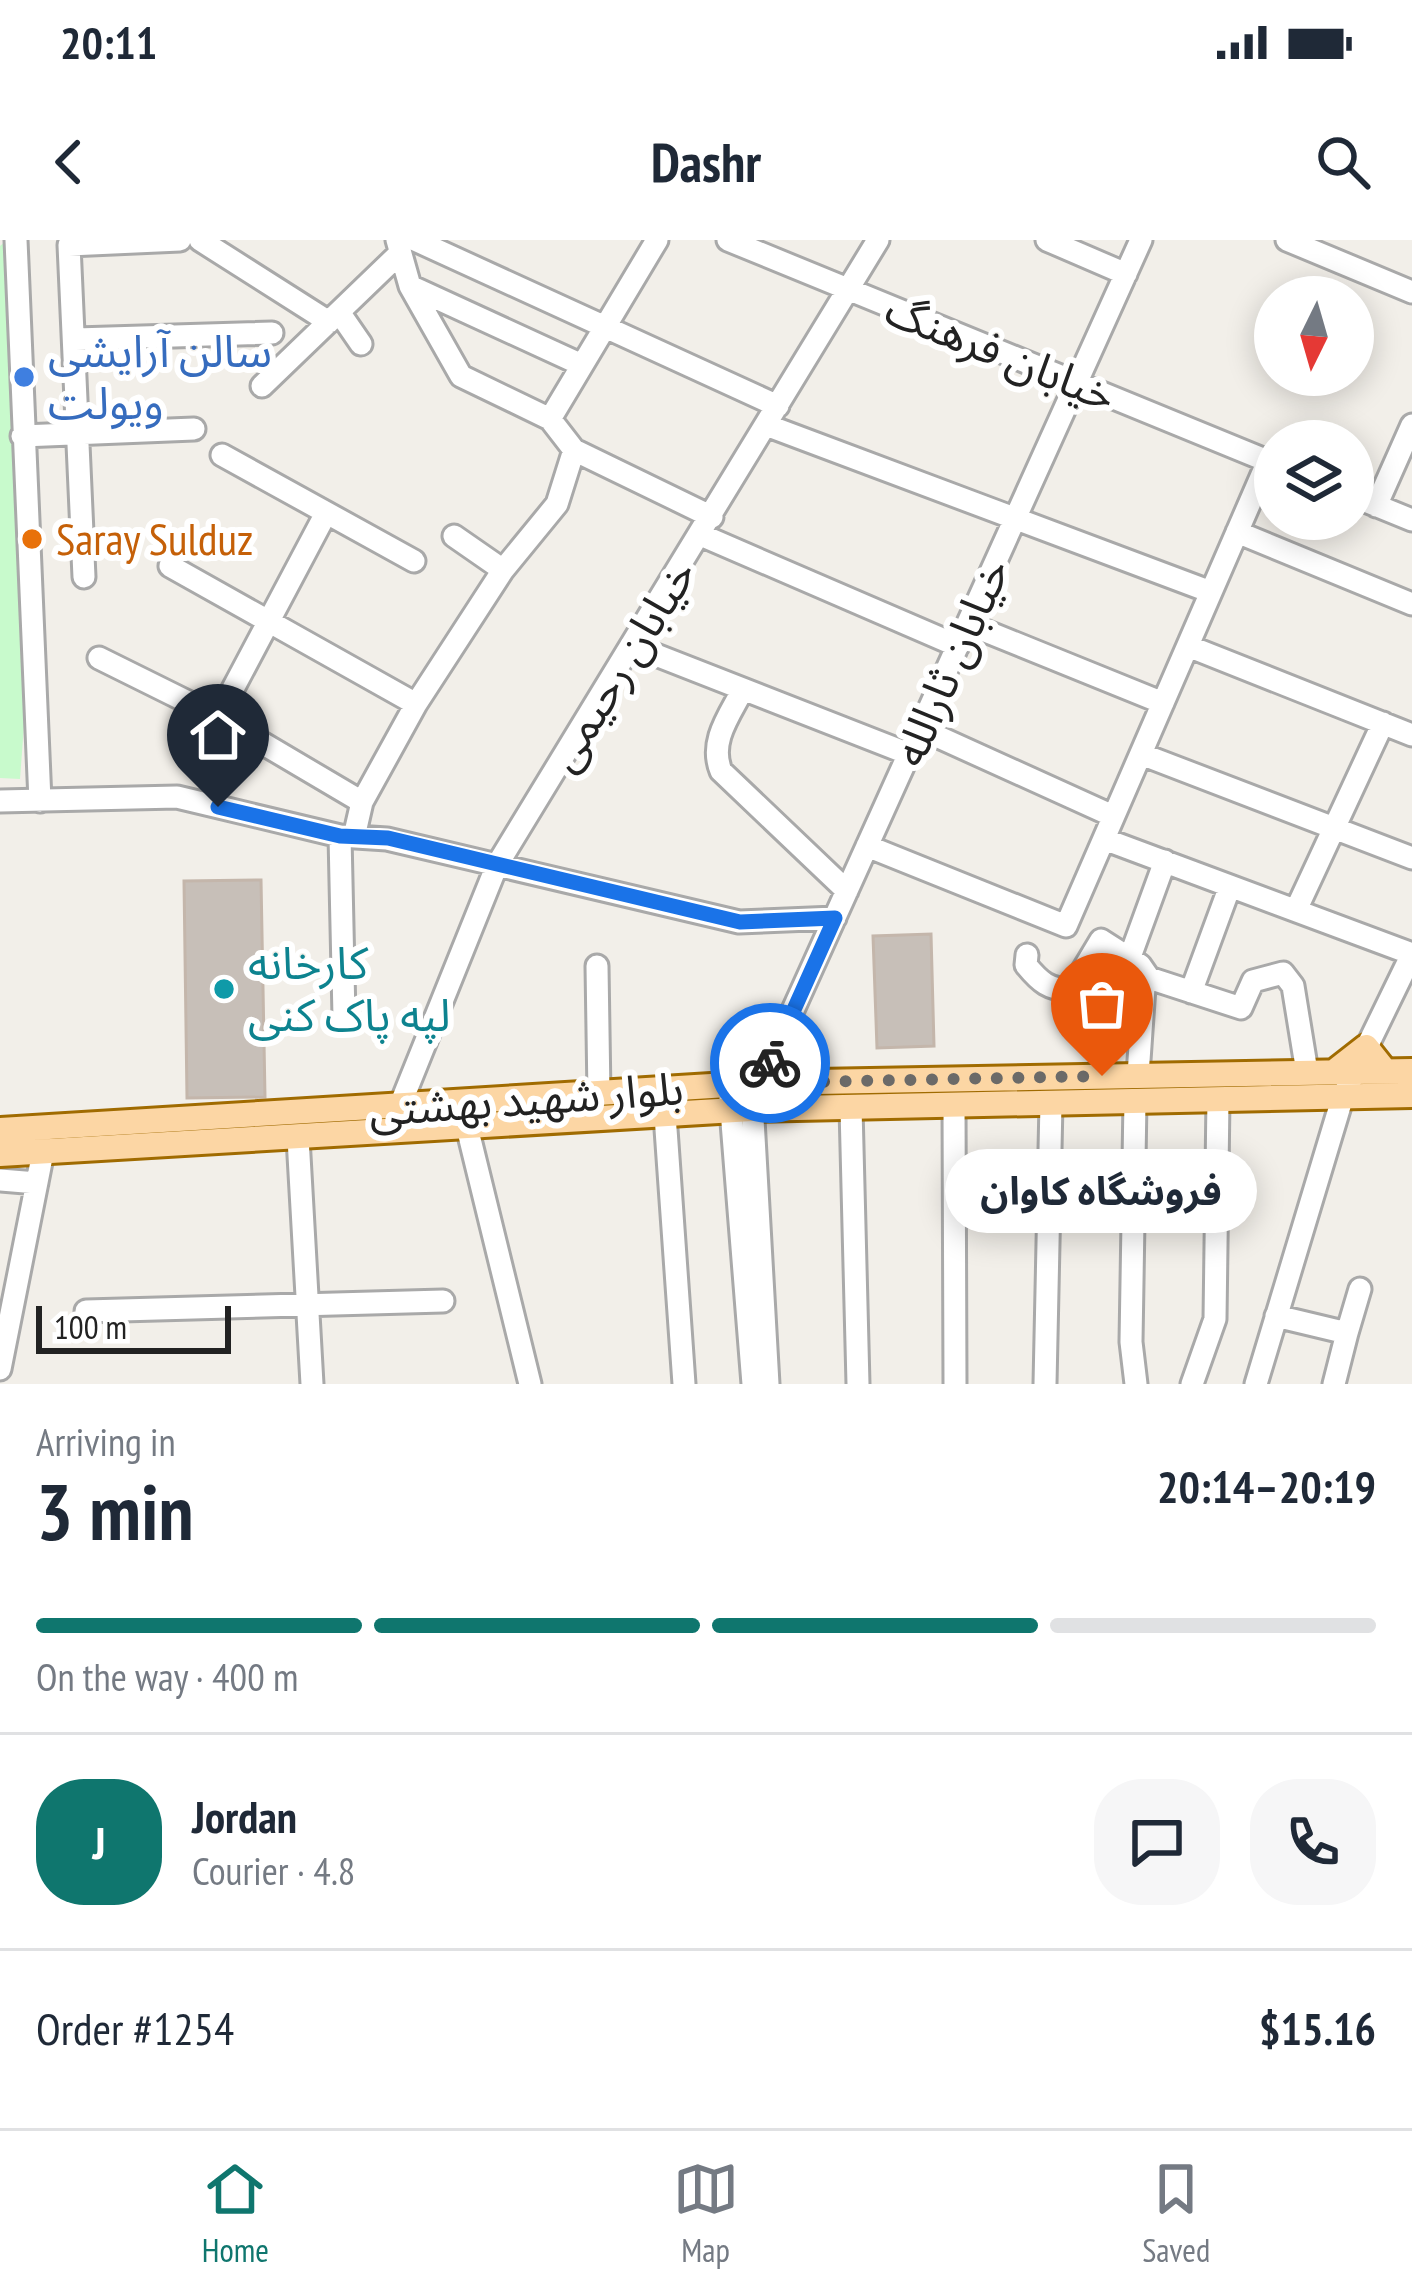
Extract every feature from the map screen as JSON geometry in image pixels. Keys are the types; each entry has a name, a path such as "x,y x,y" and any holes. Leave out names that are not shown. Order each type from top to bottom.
{"main road":[{"name":"بلوار شهید بهشتی","path":"0,1130 599,1095 1137,1088 1307,1072 1352,1063 1412,1071"},
{"name":"بلوار شهید بهشتی","path":"0,1154 665,1114 745,1094 851,1108 1051,1103 1137,1088 1218,1099 1412,1095"}],"street":[{"path":"16,240 40,801"},
{"path":"84,578 69,245 180,240"},
{"path":"200,240 334,317 362,344"},
{"path":"550,418 657,240"},
{"name":"خیابان فرهنگ","path":"728,240 1254,456"},
{"name":"خیابان رحیمی","path":"399,1108 497,865 878,240"},
{"path":"1048,240 1126,274"},
{"name":"خیابان ثارالله","path":"745,1094 848,890 1141,240"},
{"path":"1287,240 1412,292"},
{"path":"262,386 404,245"},
{"path":"404,245 605,326 772,416 1016,518 1211,592"},
{"path":"404,245 410,286 461,376 550,418 574,449 706,526 958,646"},
{"path":"410,286 582,365"},
{"path":"76,339 272,333"},
{"path":"1412,425 1376,506 1412,520"},
{"path":"22,436 194,429"},
{"path":"344,1017 347,836 416,704 503,570 556,504 574,449"},
{"path":"222,455 413,561"},
{"path":"867,846 1066,926 1254,500"},
{"path":"218,717 326,515"},
{"path":"1238,532 1412,604"},
{"path":"454,536 503,570"},
{"path":"170,566 416,704"},
{"path":"968,623 1163,703"},
{"path":"633,646 909,754"},
{"path":"1188,646 1412,735"},
{"path":"99,658 218,717 362,802"},
{"path":"742,691 714,756 721,771 848,890"},
{"path":"1297,910 1383,723"},
{"path":"920,729 1114,816"},
{"path":"1141,754 1412,858"},
{"path":"0,801 177,797 347,836 388,838 740,922 835,918"},
{"path":"1104,838 1412,954 1352,1063 1256,1384"},
{"path":"1136,1384 1130,1342 1138,965 1165,861"},
{"path":"1191,992 1230,886"},
{"path":"1027,955 1026,965 1054,990 1072,990 1101,940 1191,992 1241,1008 1253,981 1283,973 1293,986 1307,1072"},
{"path":"597,967 599,1095"},
{"path":"745,1094 755,1316 753,1384"},
{"path":"1192,1384 1215,1319 1218,1099"},
{"path":"1045,1384 1051,1103"},
{"path":"954,1105 956,1384"},
{"path":"851,1108 858,1384"},
{"path":"665,1114 685,1384"},
{"path":"467,1127 530,1384"},
{"path":"298,1138 312,1384"},
{"path":"0,1369 43,1152"},
{"path":"0,1180 37,1183"},
{"path":"1334,1384 1360,1289"},
{"path":"86,1311 443,1301"},
{"path":"755,1316 768,1384"},
{"path":"1276,1316 1347,1333"}],"green space":[{"path":"7,240 25,712 20,779 0,778 0,246"}],"building":[{"name":"کارخانه لپه پاک کنی","path":"261,880 265,1097 187,1098 184,881"},
{"path":"931,934 934,1046 877,1048 873,936"}],"way so far":[{"path":"770,1063 760,1083 1102,1076"}],"place":[{"name":"سالن آرایشی ویولت","path":"24,377"},
{"name":"Saray Sulduz","path":"32,539"},
{"name":"کارخانه لپه پاک کنی","path":"224,989"},
{"name":"فروشگاه کاوان","path":"1102,1076"}],"route":[{"path":"218,807 340,836 388,838 740,922 835,918 770,1063"}]}
